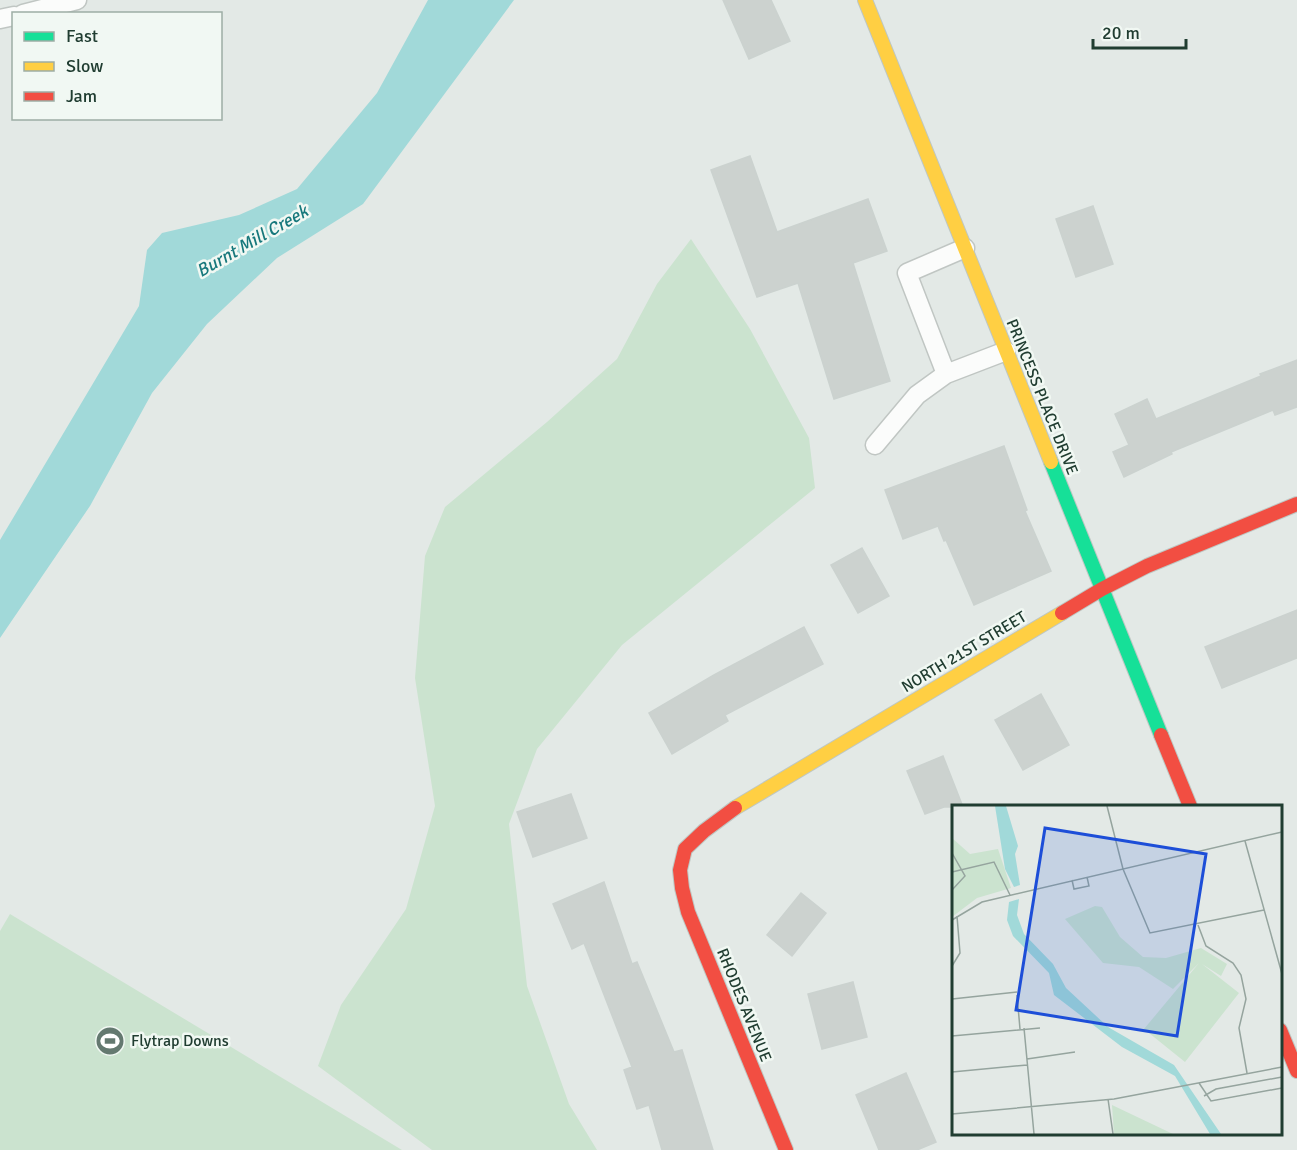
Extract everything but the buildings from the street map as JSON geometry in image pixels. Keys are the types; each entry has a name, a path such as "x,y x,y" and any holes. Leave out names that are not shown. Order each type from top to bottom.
{"street":[{"name":"PRINCESS PLACE DRIVE","path":"865,0 1189,805"},
{"name":"NORTH 21ST STREET","path":"681,870 686,849 704,831 731,810 1102,589 1147,566 1297,504"},
{"name":"RHODES AVENUE","path":"681,870 682,888 688,912 786,1150"},
{"path":"1282,1033 1297,1071"}],"lane":[{"path":"31,12 77,0"},
{"path":"946,374 907,273 965,248"},
{"path":"874,445 917,395 946,374 1006,351"}],"green space":[{"path":"691,239 750,329 809,438 815,488 622,645 537,749 509,824 527,986 569,1104 597,1150 432,1150 318,1066 341,1005 406,909 435,806 415,678 425,556 445,507 547,422 617,359 657,284"},
{"name":"Flytrap Downs","path":"10,914 402,1150 0,1150 0,931"}],"water":[{"name":"Burnt Mill Creek","path":"428,0 514,0 363,204 277,258 207,324 152,393 90,506 0,638 0,540 139,306 147,250 162,233 239,215 297,189 377,93"}],"traffic: fast":[{"path":"1051,462 1161,735"}],"traffic: slow":[{"path":"865,0 1051,462"},
{"path":"735,808 1062,613"}],"traffic: jam":[{"path":"1062,613 1147,566 1297,504"},
{"path":"1161,735 1190,805"},
{"path":"735,808 704,831 685,849 680,870 682,888 688,912 786,1150"},
{"path":"1282,1035 1297,1071"}],"place":[{"name":"Flytrap Downs","path":"110,1041"}]}
